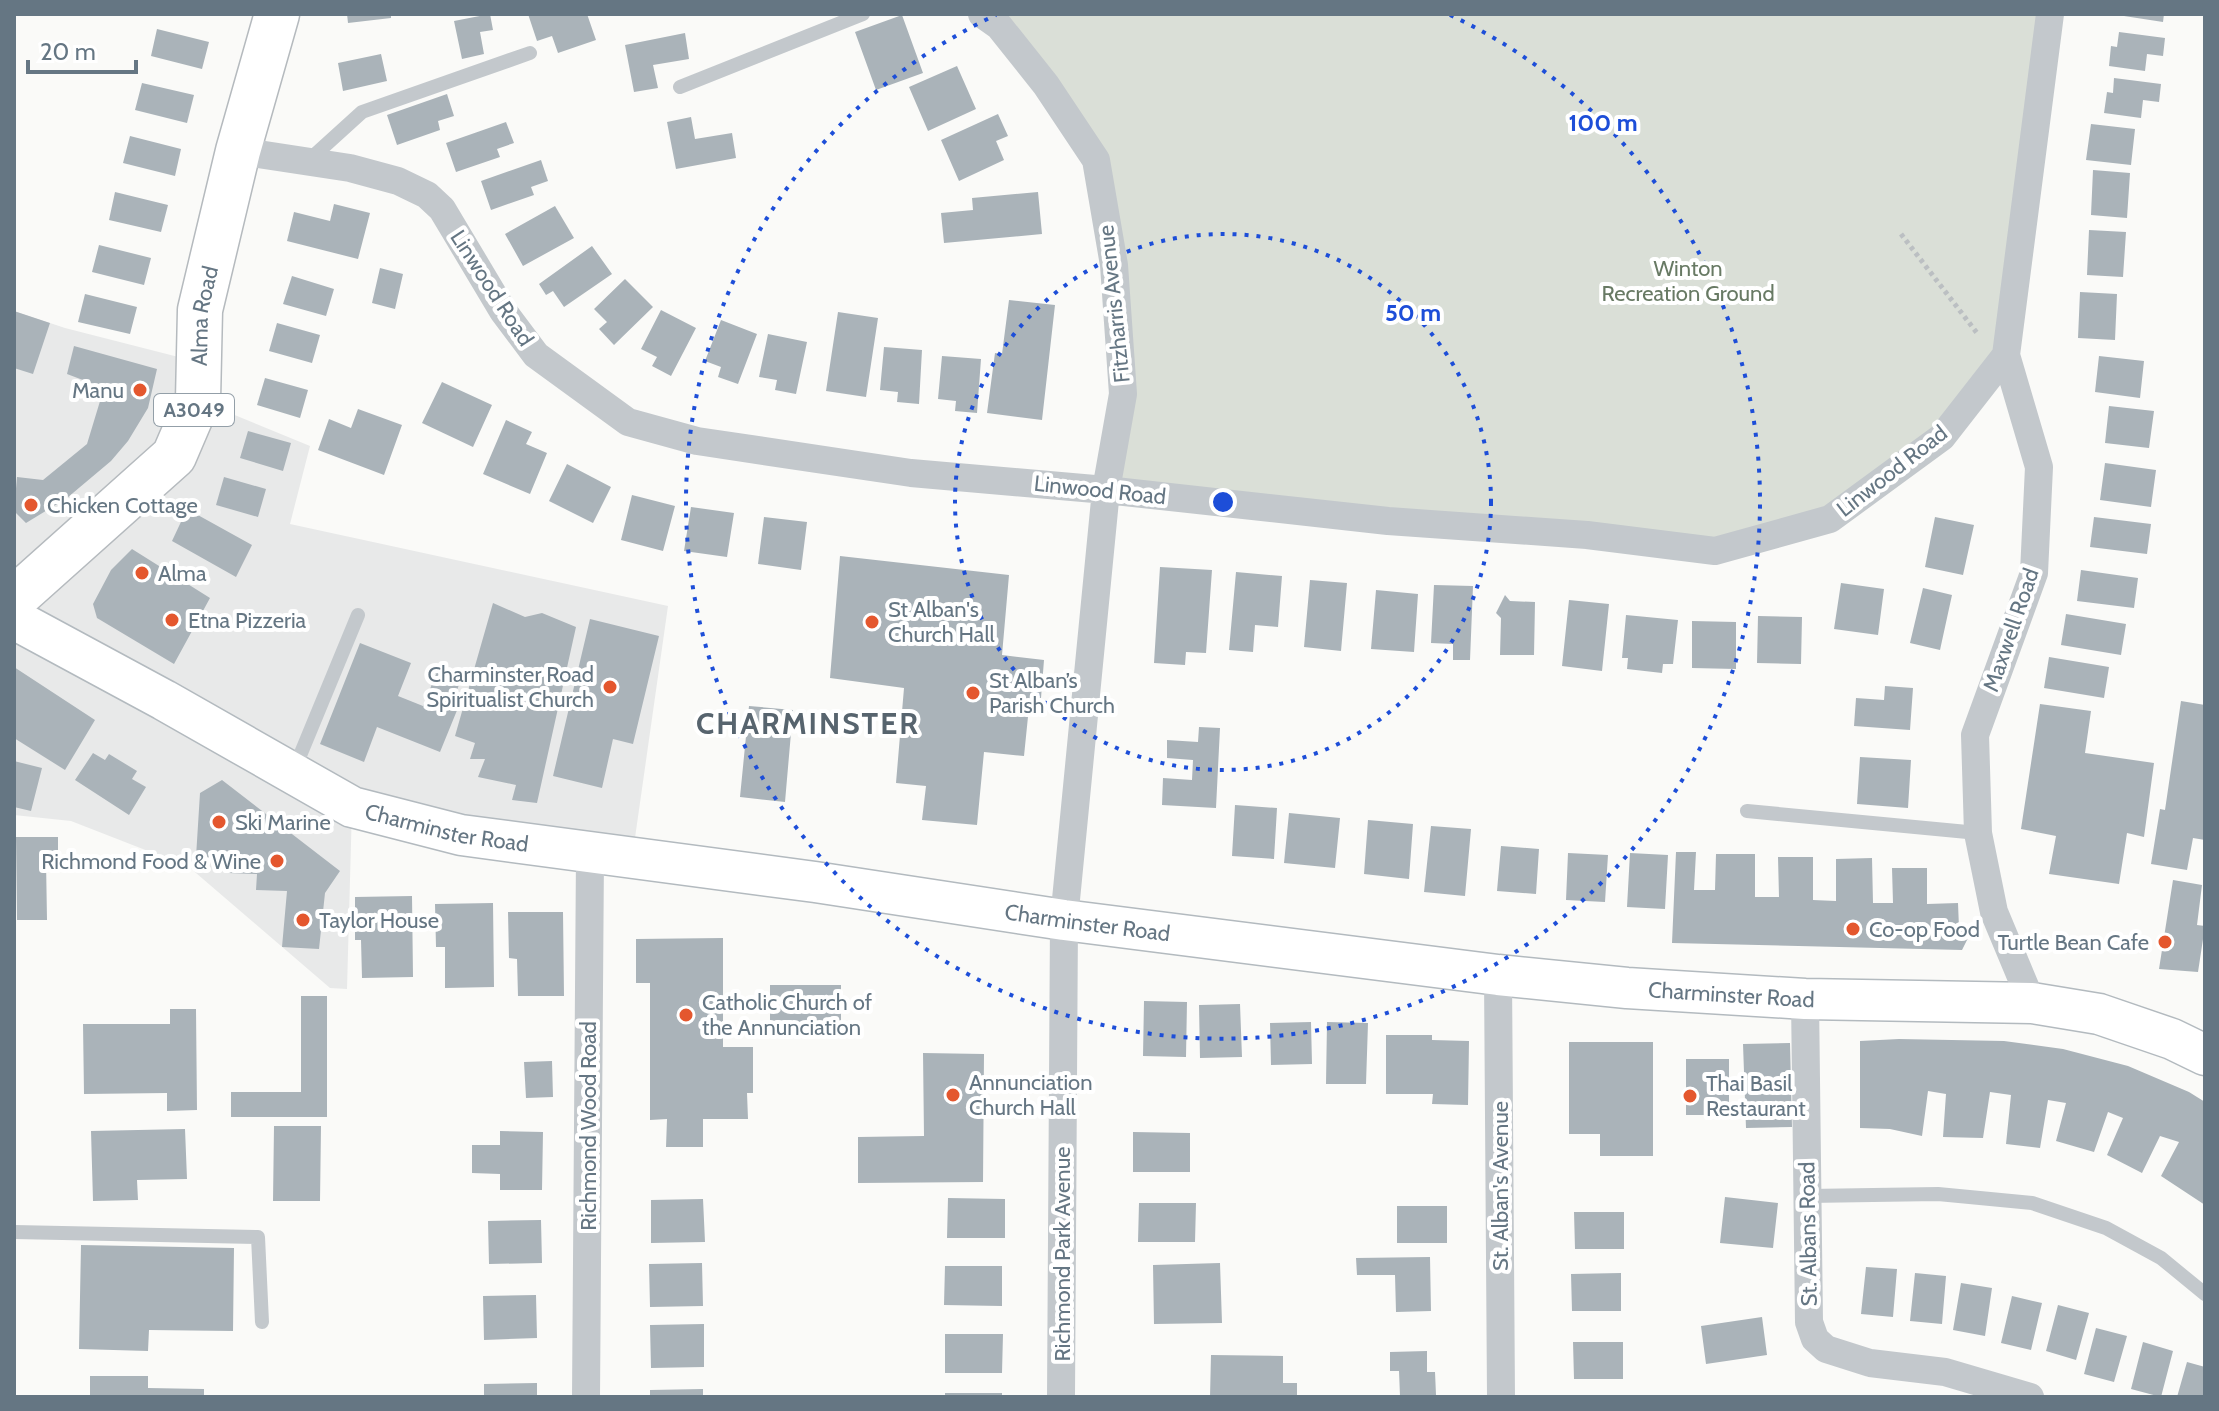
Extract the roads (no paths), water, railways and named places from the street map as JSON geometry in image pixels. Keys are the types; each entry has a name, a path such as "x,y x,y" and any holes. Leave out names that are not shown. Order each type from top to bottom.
{"main road":[{"name":"Alma Road","path":"14,599 174,456 198,400 200,310 238,151 277,14"},
{"name":"Charminster Road","path":"14,619 352,807 461,835 815,882 1064,920 1498,975 1627,988 1805,999 2032,1003 2099,1014 2172,1039 2205,1055"}],"street":[{"name":"Fitzharris Avenue","path":"982,14 999,26 1046,85 1096,160 1114,265 1123,394 1106,490 1064,920"},
{"name":"Maxwell Road","path":"2032,1003 1994,912 1978,833 1975,735 2034,573 2039,467 2003,359 2050,14"},
{"name":"Linwood Road","path":"238,151 350,168 398,181 427,195 442,209 503,311 536,355 628,422 697,441 911,473 1106,490 1388,521 1587,535 1715,551 1830,519 1942,437 2003,359"},
{"name":"Richmond Wood Road","path":"586,1397 590,854"},
{"name":"Richmond Park Avenue","path":"1061,1397 1064,920"},
{"name":"St. Alban's Avenue","path":"1498,975 1501,1397"},
{"name":"St. Albans Road","path":"1805,999 1809,1322 1815,1339 1826,1349 1870,1363 1945,1372 2030,1397"}],"lane":[{"path":"680,87 863,14"},
{"path":"308,161 362,112 530,53"},
{"path":"292,774 358,615"},
{"path":"1747,811 1978,833"},
{"path":"1808,1196 1938,1194 2032,1203 2106,1228 2161,1258 2205,1294"},
{"path":"14,1232 258,1237 262,1322"}],"place":[{"name":"Manu","path":"140,390"},
{"name":"Chicken Cottage","path":"31,505"},
{"name":"Alma","path":"142,573"},
{"name":"Etna Pizzeria","path":"172,620"},
{"name":"St Alban's Church Hall","path":"872,622"},
{"name":"Charminster Road Spiritualist Church","path":"610,687"},
{"name":"St Alban’s Parish Church","path":"973,693"},
{"name":"Ski Marine","path":"219,822"},
{"name":"Richmond Food & Wine","path":"277,861"},
{"name":"Taylor House","path":"303,920"},
{"name":"Co-op Food","path":"1853,929"},
{"name":"Turtle Bean Cafe","path":"2165,942"},
{"name":"Catholic Church of the Annunciation","path":"686,1015"},
{"name":"Annunciation Church Hall","path":"953,1095"},
{"name":"Thai Basil Restaurant","path":"1690,1096"}],"district":[{"name":"CHARMINSTER","path":"808,723"}],"park label":[{"name":"Winton Recreation Ground","path":"1688,280"}]}
